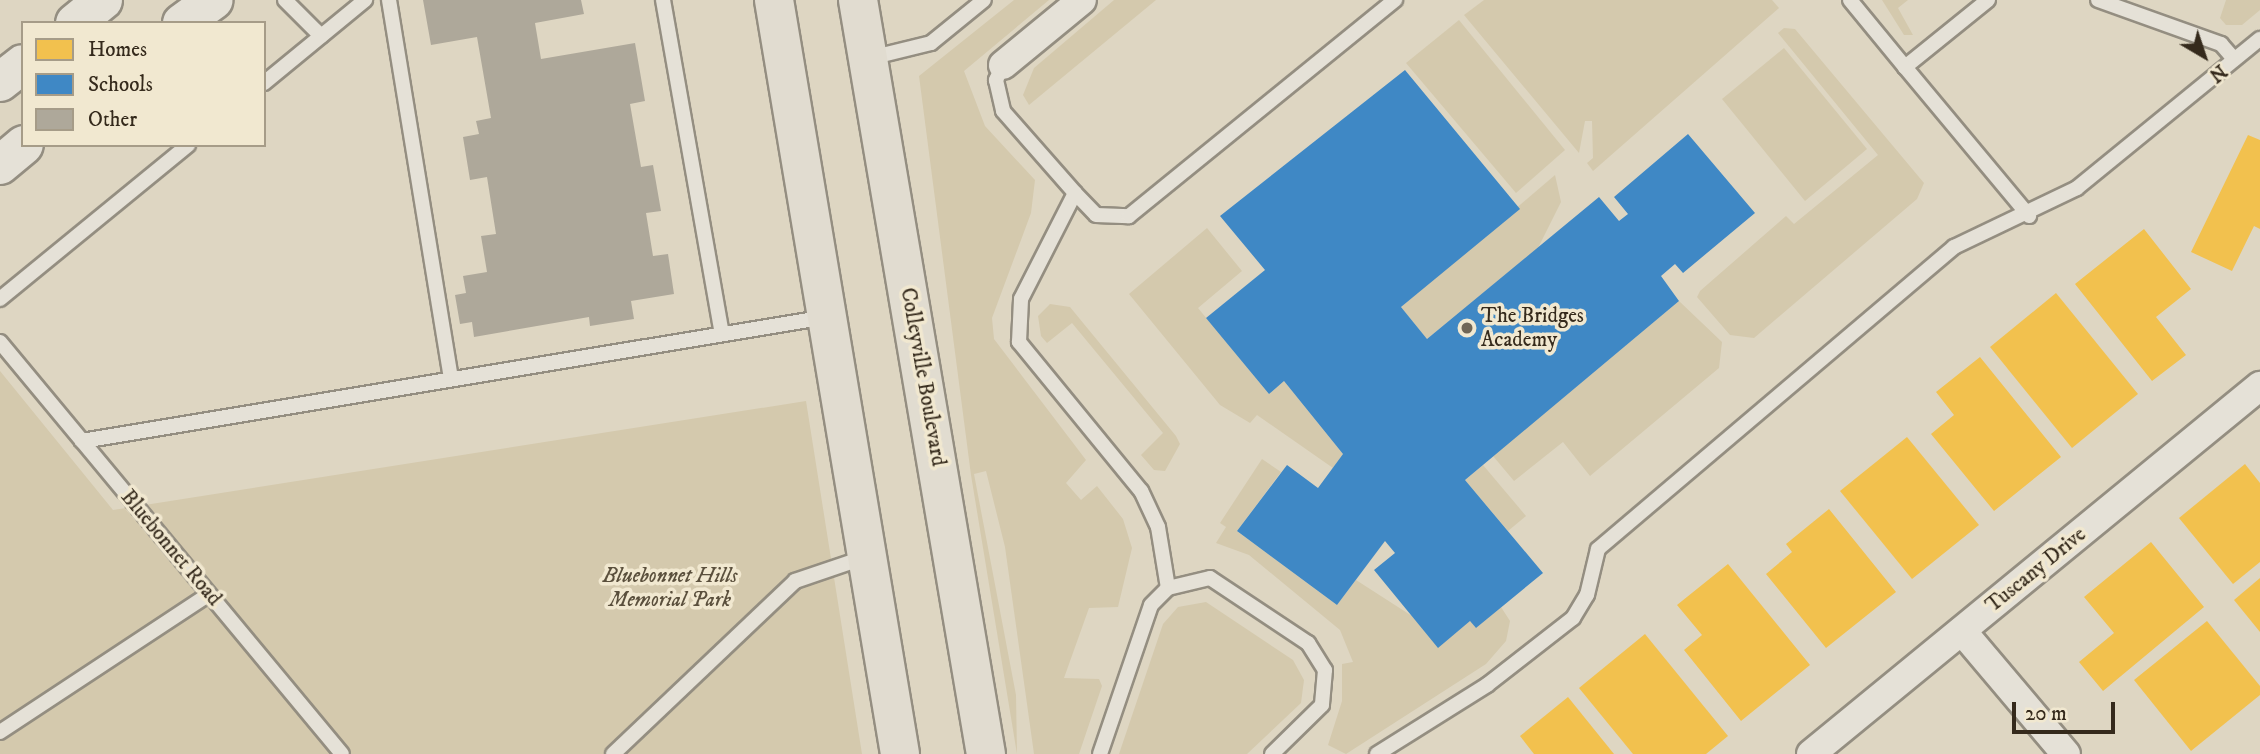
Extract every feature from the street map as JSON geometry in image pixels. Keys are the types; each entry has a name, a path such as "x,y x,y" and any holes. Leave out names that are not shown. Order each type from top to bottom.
{"main road":[{"path":"77,21 103,0"},
{"path":"156,21 166,0"},
{"path":"185,21 214,0"},
{"path":"774,0 901,754"},
{"name":"Colleyville Boulevard","path":"858,0 986,754"},
{"path":"0,82 21,66"},
{"path":"0,165 22,147"}],"street":[{"path":"1003,65 1082,0"},
{"name":"Tuscany Drive","path":"1811,754 2260,386"},
{"path":"1962,631 2066,754"}],"lane":[{"path":"285,0 321,36"},
{"path":"266,81 365,0"},
{"path":"389,0 451,378"},
{"path":"663,0 722,333"},
{"path":"868,59 931,43 984,0"},
{"path":"1003,65 996,80 1003,111 1096,215 1129,216 1395,0"},
{"path":"1850,0 2029,216"},
{"path":"1905,67 1988,0"},
{"path":"2098,0 2221,44 2234,59"},
{"path":"1377,754 1487,685 1573,618 1587,595 1598,549 1954,247 2029,216 2077,188 2260,39"},
{"path":"0,299 186,147"},
{"path":"1074,193 1021,299 1019,342 1141,491 1158,527 1168,588"},
{"path":"82,441 827,317"},
{"name":"Bluebonnet Road","path":"0,342 342,754"},
{"path":"613,754 795,581 867,557"},
{"path":"1100,754 1151,605 1168,588 1200,578 1220,580 1318,656 1327,684 1322,705 1272,754"},
{"path":"0,732 209,594"}],"green space":[{"path":"1014,0 1049,0 964,71 985,126 1035,180 1031,213 992,318 994,339 1086,460 1066,483 1081,500 1097,486 1123,519 1132,548 1118,607 1089,608 1064,678 1099,679 1102,686 1079,754 1034,754 1005,547 986,471 974,474 1016,695 1017,754 971,475 919,76"},
{"path":"1114,0 1156,0 1029,105 1023,95 1034,68"},
{"path":"1484,0 1772,0 1779,8 1593,171 1587,163 1593,158 1592,121 1585,121 1579,153 1464,15"},
{"path":"1882,0 1908,0 1898,8 1913,35 1904,35"},
{"path":"2226,0 2260,0 2260,10 2242,25 2226,25 2220,18"},
{"path":"1459,20 1565,150 1516,193 1406,63"},
{"path":"1784,28 1795,29 1924,183 1917,199 1754,338 1730,335 1697,297 1700,291 1786,216 1794,224 1878,155 1778,33"},
{"path":"1784,48 1867,149 1805,201 1722,99"},
{"path":"1555,175 1561,202 1538,248 1427,339 1401,307"},
{"path":"1207,228 1242,271 1198,308 1269,394 1284,381 1343,454 1333,468 1257,415 1250,423 1220,405 1129,294"},
{"path":"1679,301 1722,342 1719,368 1590,476 1563,442 1514,481 1493,456"},
{"path":"1050,304 1070,307 1176,436 1180,444 1165,471 1154,470 1141,455 1163,433 1072,323 1047,343 1041,336 1038,316"},
{"name":"Bluebonnet Hills Memorial Park","path":"0,371 113,510 806,401 862,754 0,754"},
{"path":"1262,459 1281,472 1237,531 1337,605 1356,580 1412,616 1438,647 1470,621 1476,628 1501,607 1510,621 1506,641 1486,664 1346,754 1328,745 1342,701 1342,664 1353,662 1340,630 1249,555 1216,543 1226,527 1220,523"},
{"path":"1483,465 1526,516 1508,531 1465,480"},
{"path":"1206,602 1293,660 1304,680 1301,703 1247,754 1119,754 1163,624 1178,607"}],"building: Homes":[{"path":"2248,135 2260,140 2260,229 2254,226 2232,271 2191,252"},
{"path":"2144,229 2191,289 2156,317 2186,355 2152,381 2075,284"},
{"path":"2056,293 2138,394 2072,448 1990,347"},
{"path":"1980,357 2061,457 1994,511 1931,434 1954,415 1936,392"},
{"path":"1907,437 1979,525 1912,579 1840,491"},
{"path":"2245,464 2260,483 2260,562 2233,584 2179,518"},
{"path":"1829,509 1896,592 1826,648 1766,574 1792,552 1786,544"},
{"path":"2151,542 2204,607 2103,691 2079,662 2114,633 2084,597"},
{"path":"1728,564 1810,665 1741,721 1684,650 1702,635 1677,605"},
{"path":"2260,578 2260,632 2234,600"},
{"path":"2207,621 2260,686 2260,695 2191,751 2134,680"},
{"path":"1645,634 1728,736 1706,754 1633,754 1579,688"},
{"path":"1568,697 1614,754 1534,754 1520,736"}],"building: Schools":[{"path":"1405,70 1520,209 1401,307 1427,339 1599,197 1619,221 1628,214 1614,197 1688,134 1755,213 1683,273 1675,264 1661,276 1679,301 1465,480 1543,573 1476,628 1470,621 1438,648 1374,570 1395,553 1385,541 1337,605 1237,531 1287,465 1318,488 1343,454 1284,381 1269,394 1206,318 1265,270 1220,216"}],"building: Other":[{"path":"423,0 581,0 584,14 535,23 541,59 635,43 645,101 630,104 641,167 653,165 661,211 646,213 653,256 668,254 674,294 631,301 634,319 590,326 589,317 474,337 472,322 460,324 455,295 466,293 463,276 487,272 481,236 496,234 487,177 470,180 463,137 479,134 476,121 491,118 477,37 431,45"}],"place":[{"name":"The Bridges Academy","path":"1467,328"}]}
